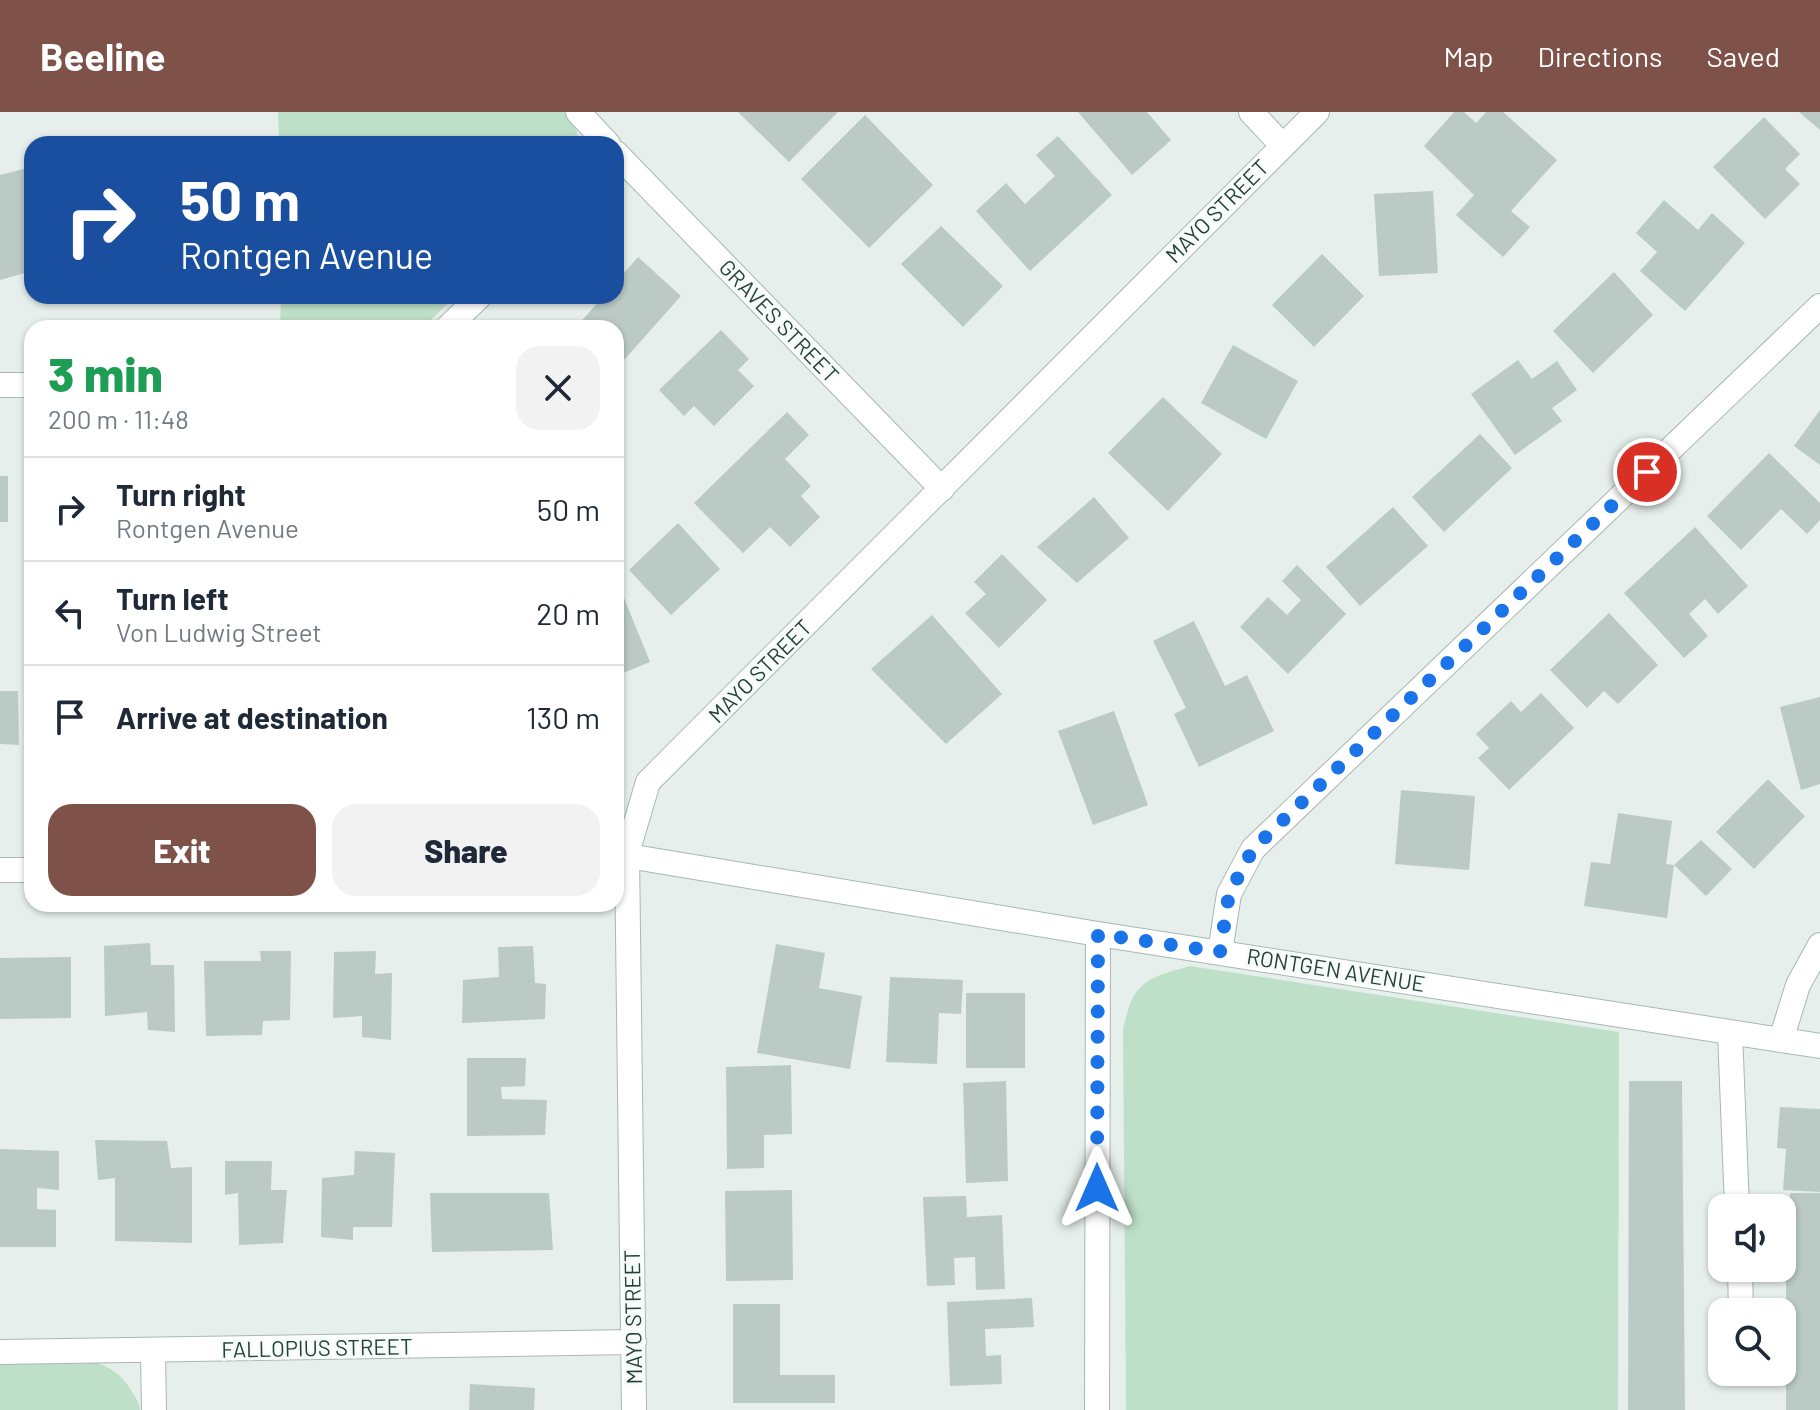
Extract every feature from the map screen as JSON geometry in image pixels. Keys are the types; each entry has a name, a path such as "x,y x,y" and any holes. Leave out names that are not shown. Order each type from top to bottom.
{"street":[{"path":"578,112 600,136"},
{"path":"1251,112 1282,145"},
{"name":"MAYO STREET","path":"624,846 648,782 1317,112"},
{"name":"GRAVES STREET","path":"624,161 942,489"},
{"path":"455,320 472,304"},
{"path":"1220,952 1229,894 1253,849 1820,306"},
{"path":"0,385 24,385"},
{"name":"RONTGEN AVENUE","path":"624,855 1098,934 1820,1046"},
{"path":"0,870 24,870"},
{"name":"MAYO STREET","path":"623,912 634,1410"},
{"path":"1097,1410 1098,934"},
{"path":"1781,1040 1798,985 1820,945"},
{"path":"1730,1032 1736,1194"},
{"name":"FALLOPIUS STREET","path":"0,1352 153,1352 634,1342"},
{"path":"153,1352 154,1410"}],"green space":[{"path":"278,112 570,112 578,136 279,136"},
{"path":"281,304 447,304 431,320 280,320"},
{"path":"1190,966 1619,1032 1618,1410 1126,1410 1123,1029 1132,1001 1143,984"},
{"path":"71,1358 104,1365 118,1374 129,1387 140,1410 0,1410 0,1360"}],"building":[{"path":"738,112 838,112 789,162"},
{"path":"1078,112 1147,112 1171,140 1132,175"},
{"path":"1454,112 1464,112 1476,123 1486,112 1503,112 1557,160 1511,211 1530,227 1503,257 1456,215 1474,195 1424,146"},
{"path":"1799,112 1820,112 1820,130"},
{"path":"865,115 933,185 869,248 801,179"},
{"path":"1764,117 1800,154 1785,169 1800,184 1765,219 1713,167"},
{"path":"1058,136 1112,195 1030,271 976,211 1006,183 1025,204 1055,176 1036,155"},
{"path":"24,169 24,273 0,280 0,175"},
{"path":"1433,191 1438,273 1379,276 1374,194"},
{"path":"1664,200 1698,230 1712,213 1745,243 1685,311 1640,271 1657,252 1636,233"},
{"path":"941,226 1003,286 963,327 901,264"},
{"path":"1322,254 1364,296 1314,347 1272,305"},
{"path":"638,257 681,296 624,360 624,320 582,320 597,304 624,304 624,273"},
{"path":"1614,272 1653,315 1593,373 1553,331"},
{"path":"721,330 749,359 738,370 754,386 714,426 694,406 684,416 659,390"},
{"path":"1233,345 1298,381 1266,439 1201,403"},
{"path":"1518,360 1532,379 1557,361 1577,390 1552,408 1562,421 1515,455 1471,394"},
{"path":"1163,397 1222,454 1168,511 1108,453"},
{"path":"1820,410 1820,465 1794,446"},
{"path":"787,412 809,435 785,459 811,486 801,496 820,517 790,547 770,527 743,553 694,503"},
{"path":"1480,434 1512,468 1444,532 1412,497"},
{"path":"1769,453 1820,503 1820,520 1807,534 1781,509 1741,550 1707,516"},
{"path":"0,476 8,476 8,522 0,522"},
{"path":"1094,497 1129,538 1077,583 1037,547"},
{"path":"1393,507 1428,546 1360,606 1326,567"},
{"path":"678,523 720,569 671,615 629,570"},
{"path":"1695,527 1748,586 1718,614 1705,599 1689,614 1708,636 1684,658 1624,593"},
{"path":"1002,554 1047,600 999,648 965,613 986,594 974,582"},
{"path":"1297,565 1346,614 1288,674 1240,627 1268,597 1287,615 1301,600 1282,581"},
{"path":"624,598 650,662 624,673"},
{"path":"1609,613 1658,665 1618,704 1604,691 1587,708 1550,670"},
{"path":"932,615 1002,694 946,744 871,669"},
{"path":"1194,621 1225,686 1247,675 1274,731 1199,767 1174,714 1186,708 1153,641"},
{"path":"0,691 18,691 19,745 0,744"},
{"path":"1541,693 1574,728 1509,790 1478,758 1489,748 1476,734 1511,701 1521,712"},
{"path":"1820,697 1820,784 1801,790 1780,707"},
{"path":"1114,711 1148,805 1093,825 1058,731"},
{"path":"1768,779 1805,816 1754,869 1716,832"},
{"path":"1401,790 1475,796 1469,870 1395,864"},
{"path":"1618,813 1672,821 1666,864 1674,865 1667,918 1584,906 1591,862 1610,864"},
{"path":"1701,840 1732,869 1706,896 1674,865"},
{"path":"150,943 151,965 174,965 175,1032 148,1030 147,1012 105,1016 104,946"},
{"path":"776,944 825,953 819,988 862,996 850,1069 757,1053"},
{"path":"533,946 535,983 546,984 545,1019 462,1023 463,980 499,977 498,947"},
{"path":"260,951 291,951 290,1020 263,1021 262,1035 206,1036 204,961 261,961"},
{"path":"376,951 375,974 392,973 391,1040 362,1037 362,1016 333,1018 334,952"},
{"path":"71,957 71,1018 0,1019 0,958"},
{"path":"890,977 963,980 961,1014 939,1013 937,1064 886,1062"},
{"path":"966,993 1025,993 1025,1068 966,1068"},
{"path":"467,1058 526,1058 525,1086 501,1087 502,1099 547,1100 545,1135 467,1136"},
{"path":"791,1065 792,1134 764,1135 764,1168 727,1169 726,1067"},
{"path":"1006,1081 1008,1181 966,1183 963,1083"},
{"path":"1629,1081 1682,1081 1685,1410 1628,1410"},
{"path":"1780,1107 1820,1109 1820,1192 1783,1190 1786,1149 1777,1148"},
{"path":"95,1140 167,1141 171,1168 192,1167 192,1243 115,1241 115,1178 98,1180"},
{"path":"0,1149 59,1151 59,1190 37,1188 37,1209 56,1210 56,1247 0,1247"},
{"path":"355,1151 395,1153 392,1227 353,1227 353,1240 321,1237 322,1178 354,1175"},
{"path":"225,1161 272,1161 271,1190 287,1190 283,1243 239,1245 238,1193 225,1195"},
{"path":"792,1190 793,1280 726,1281 725,1191"},
{"path":"430,1193 549,1193 553,1250 432,1252"},
{"path":"1820,1193 1820,1410 1786,1410 1786,1386 1796,1386 1796,1298 1786,1298 1786,1282 1796,1282 1796,1194 1790,1194"},
{"path":"966,1196 967,1217 1002,1215 1005,1289 976,1290 975,1257 954,1258 955,1285 927,1286 923,1197"},
{"path":"1032,1298 1034,1327 985,1329 986,1356 1001,1355 1002,1384 950,1386 947,1302"},
{"path":"733,1304 780,1304 780,1375 835,1375 835,1403 733,1403"},
{"path":"470,1384 535,1388 534,1410 469,1410"}],"route":[{"path":"1097,1188 1098,934 1220,952 1229,894 1253,849 1647,472"}]}
